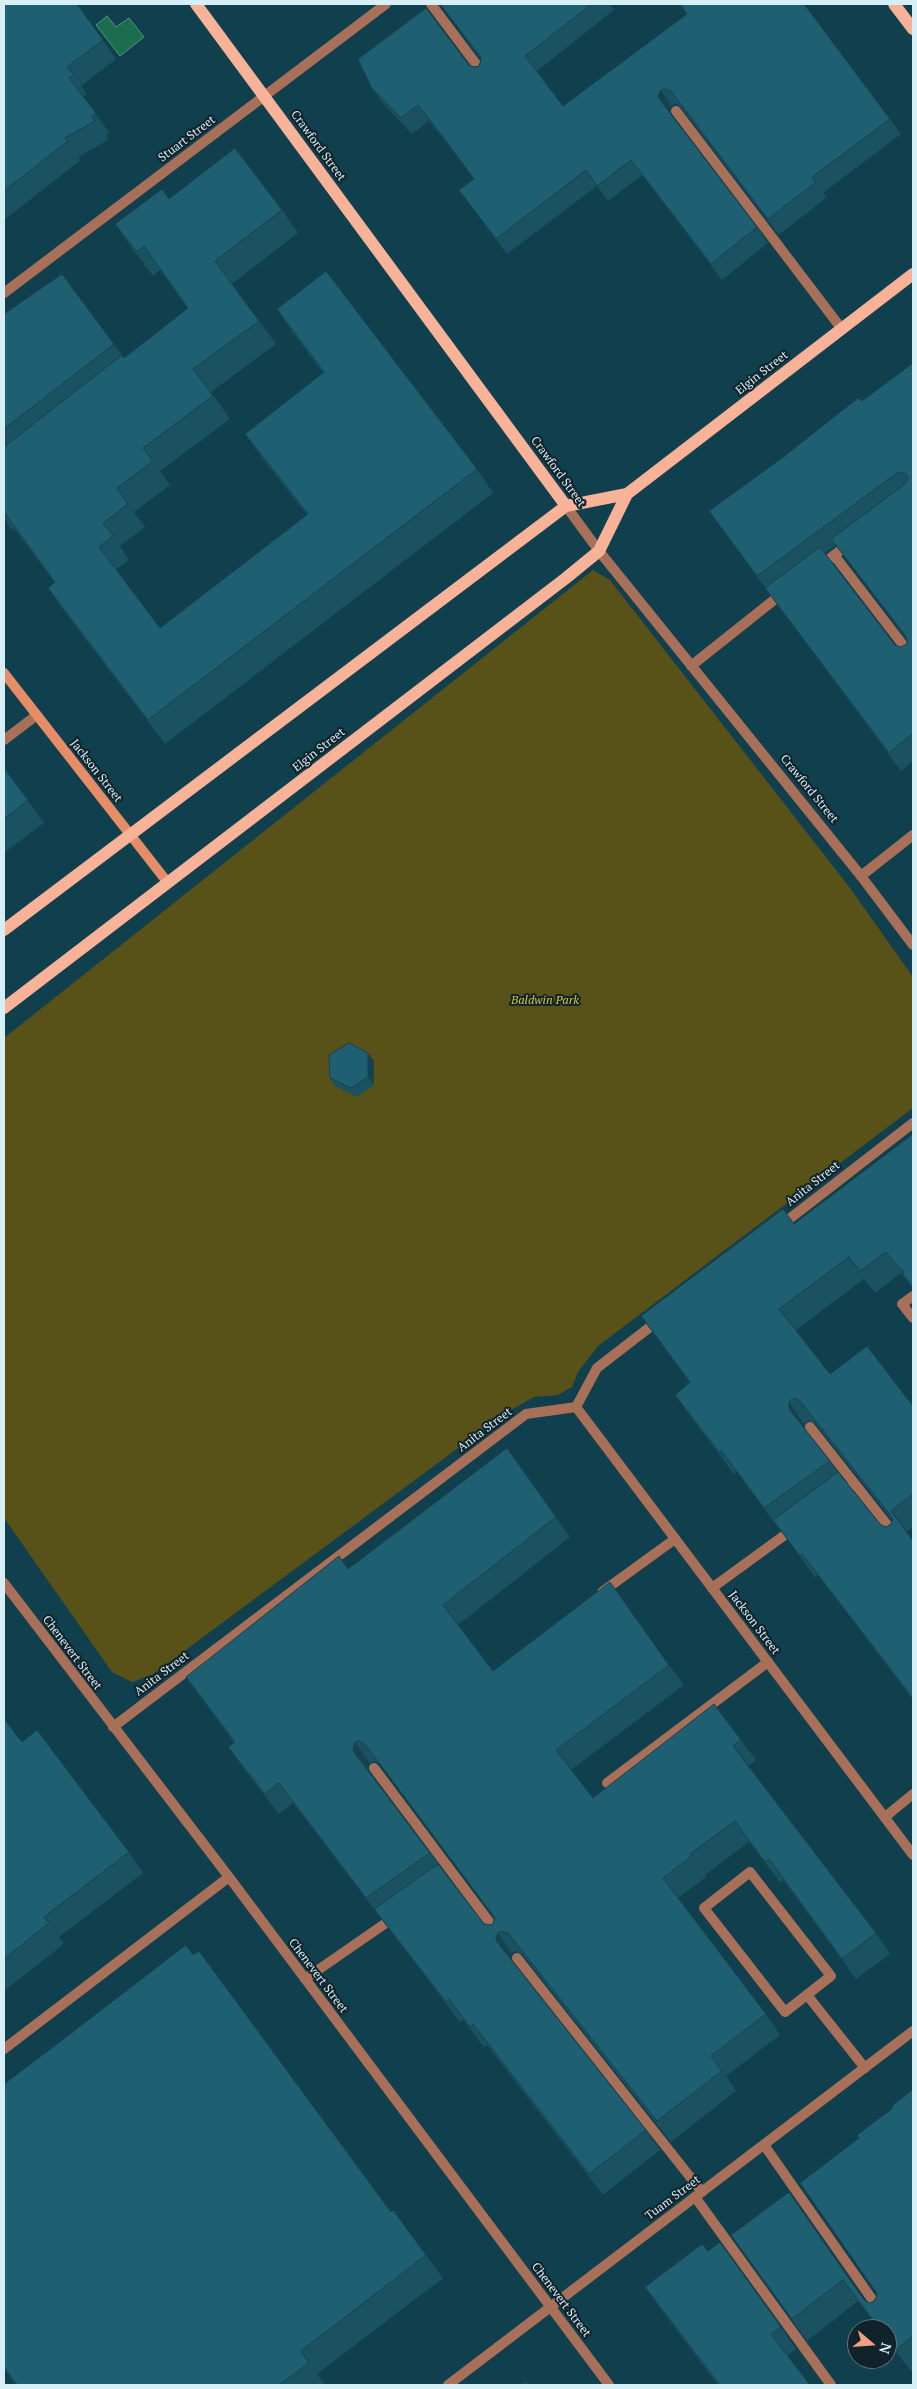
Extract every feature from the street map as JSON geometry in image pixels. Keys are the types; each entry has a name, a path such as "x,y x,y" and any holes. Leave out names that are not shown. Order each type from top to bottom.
{"main road":[{"name":"Crawford Street","path":"196,4 566,506"},
{"path":"894,4 913,30"},
{"name":"Elgin Street","path":"4,1008 168,884 599,551 628,494 913,274"},
{"name":"Elgin Street","path":"4,930 566,506 628,494"},
{"name":"Jackson Street","path":"4,673 168,884"}],"street":[{"name":"Stuart Street","path":"4,293 386,4"},
{"path":"431,4 485,76"},
{"path":"676,111 841,328"},
{"name":"Crawford Street","path":"566,506 599,551 861,876 913,946"},
{"path":"811,572 858,538"},
{"path":"834,555 913,658"},
{"path":"691,666 796,583"},
{"path":"4,740 37,715"},
{"path":"861,876 913,835"},
{"name":"Anita Street","path":"769,1235 913,1123"},
{"path":"913,1296 902,1304 913,1318"},
{"path":"576,1407 597,1368 670,1311"},
{"name":"Anita Street","path":"113,1727 526,1414 576,1407"},
{"name":"Jackson Street","path":"576,1407 913,1855"},
{"path":"810,1427 901,1542"},
{"path":"831,1501 855,1484"},
{"path":"712,1588 799,1524"},
{"path":"590,1601 675,1538"},
{"name":"Chenevert Street","path":"4,1583 229,1877 609,2385"},
{"path":"607,1783 768,1662"},
{"path":"374,1768 450,1878 503,1940"},
{"path":"885,1817 913,1794"},
{"path":"750,1872 831,1976 807,1995 785,2012 704,1908 750,1872"},
{"path":"4,2049 229,1877"},
{"path":"305,1979 407,1908"},
{"path":"517,1958 699,2195 831,2385"},
{"path":"807,1995 865,2068"},
{"name":"Tuam Street","path":"448,2385 913,2031"},
{"path":"764,2145 885,2317"}],"green space":[{"name":"Baldwin Park","path":"593,570 610,580 850,888 913,977 913,1108 598,1346 578,1372 572,1387 558,1395 534,1397 504,1414 152,1675 132,1682 112,1672 4,1518 4,1038"}],"shaded area":[{"path":"107,16 116,27 129,18 144,37 120,56 96,25"}],"building":[{"path":"4,4 77,4 103,40 67,67 74,75 69,78 96,113 92,116 95,121 65,138 68,141 4,191"},
{"path":"440,4 592,4 525,56 563,106 687,14 680,4 804,4 890,119 812,177 816,182 768,219 671,91 661,90 658,96 660,100 757,227 711,264 631,160 597,186 586,170 496,239 459,190 474,179 440,133 418,105 401,118 371,87 358,59 426,8 469,65 479,66 480,56"},
{"path":"235,148 282,210 215,261 259,321 193,369 213,396 143,448 153,461 117,488 128,504 103,523 113,536 99,547 160,628 308,514 245,434 324,372 277,309 326,271 477,469 148,720 48,588 55,582 4,512 4,447 122,355 124,358 188,308 144,246 137,252 115,224 162,189 169,199"},
{"path":"62,274 114,344 4,429 4,314"},
{"path":"913,363 913,733 889,753 765,588 820,547 895,645 901,647 907,644 906,636 831,539 905,484 908,478 906,474 897,473 757,576 709,511 782,458 858,398 861,401 866,398"},
{"path":"4,768 28,800 4,819"},
{"path":"349,1043 368,1053 368,1077 351,1088 330,1078 329,1055"},
{"path":"913,1134 913,1287 904,1276 903,1270 898,1267 886,1252 860,1271 849,1257 779,1309 830,1374 867,1346 913,1406 913,1494 891,1511 913,1541 913,1698 802,1554 800,1556 773,1520 838,1472 881,1525 886,1527 890,1525 893,1520 891,1516 800,1401 794,1398 789,1402 789,1409 830,1461 764,1508 721,1450 719,1452 675,1395 690,1382 641,1316 783,1209 794,1224"},
{"path":"507,1448 556,1517 443,1605 493,1671 610,1582 669,1665 556,1750 593,1798 714,1704 741,1740 733,1746 876,1933 842,1959 769,1859 765,1862 735,1821 690,1854 692,1856 663,1878 766,2014 711,2056 722,2071 657,2121 508,1933 502,1931 498,1933 497,1942 646,2130 589,2174 473,2024 470,2027 449,1999 446,2002 374,1909 438,1864 484,1924 492,1925 495,1918 365,1744 359,1741 355,1742 354,1752 430,1853 366,1898 279,1783 265,1794 228,1747 235,1742 186,1677 339,1556 348,1569"},
{"path":"4,1719 22,1742 37,1730 129,1852 44,1917 49,1923 4,1959"},
{"path":"186,1945 193,1955 199,1951 391,2212 393,2210 426,2255 301,2351 309,2363 279,2385 17,2385 4,2367 4,2084"},
{"path":"913,2089 913,2336 897,2349 897,2319 872,2319 843,2280 792,2319 731,2235 789,2192 864,2300 870,2303 874,2301 877,2296 876,2292 800,2183 859,2138 857,2135 893,2108 892,2106"},
{"path":"720,2242 781,2327 771,2334 810,2385 720,2385 645,2287 702,2244 708,2251"}]}
